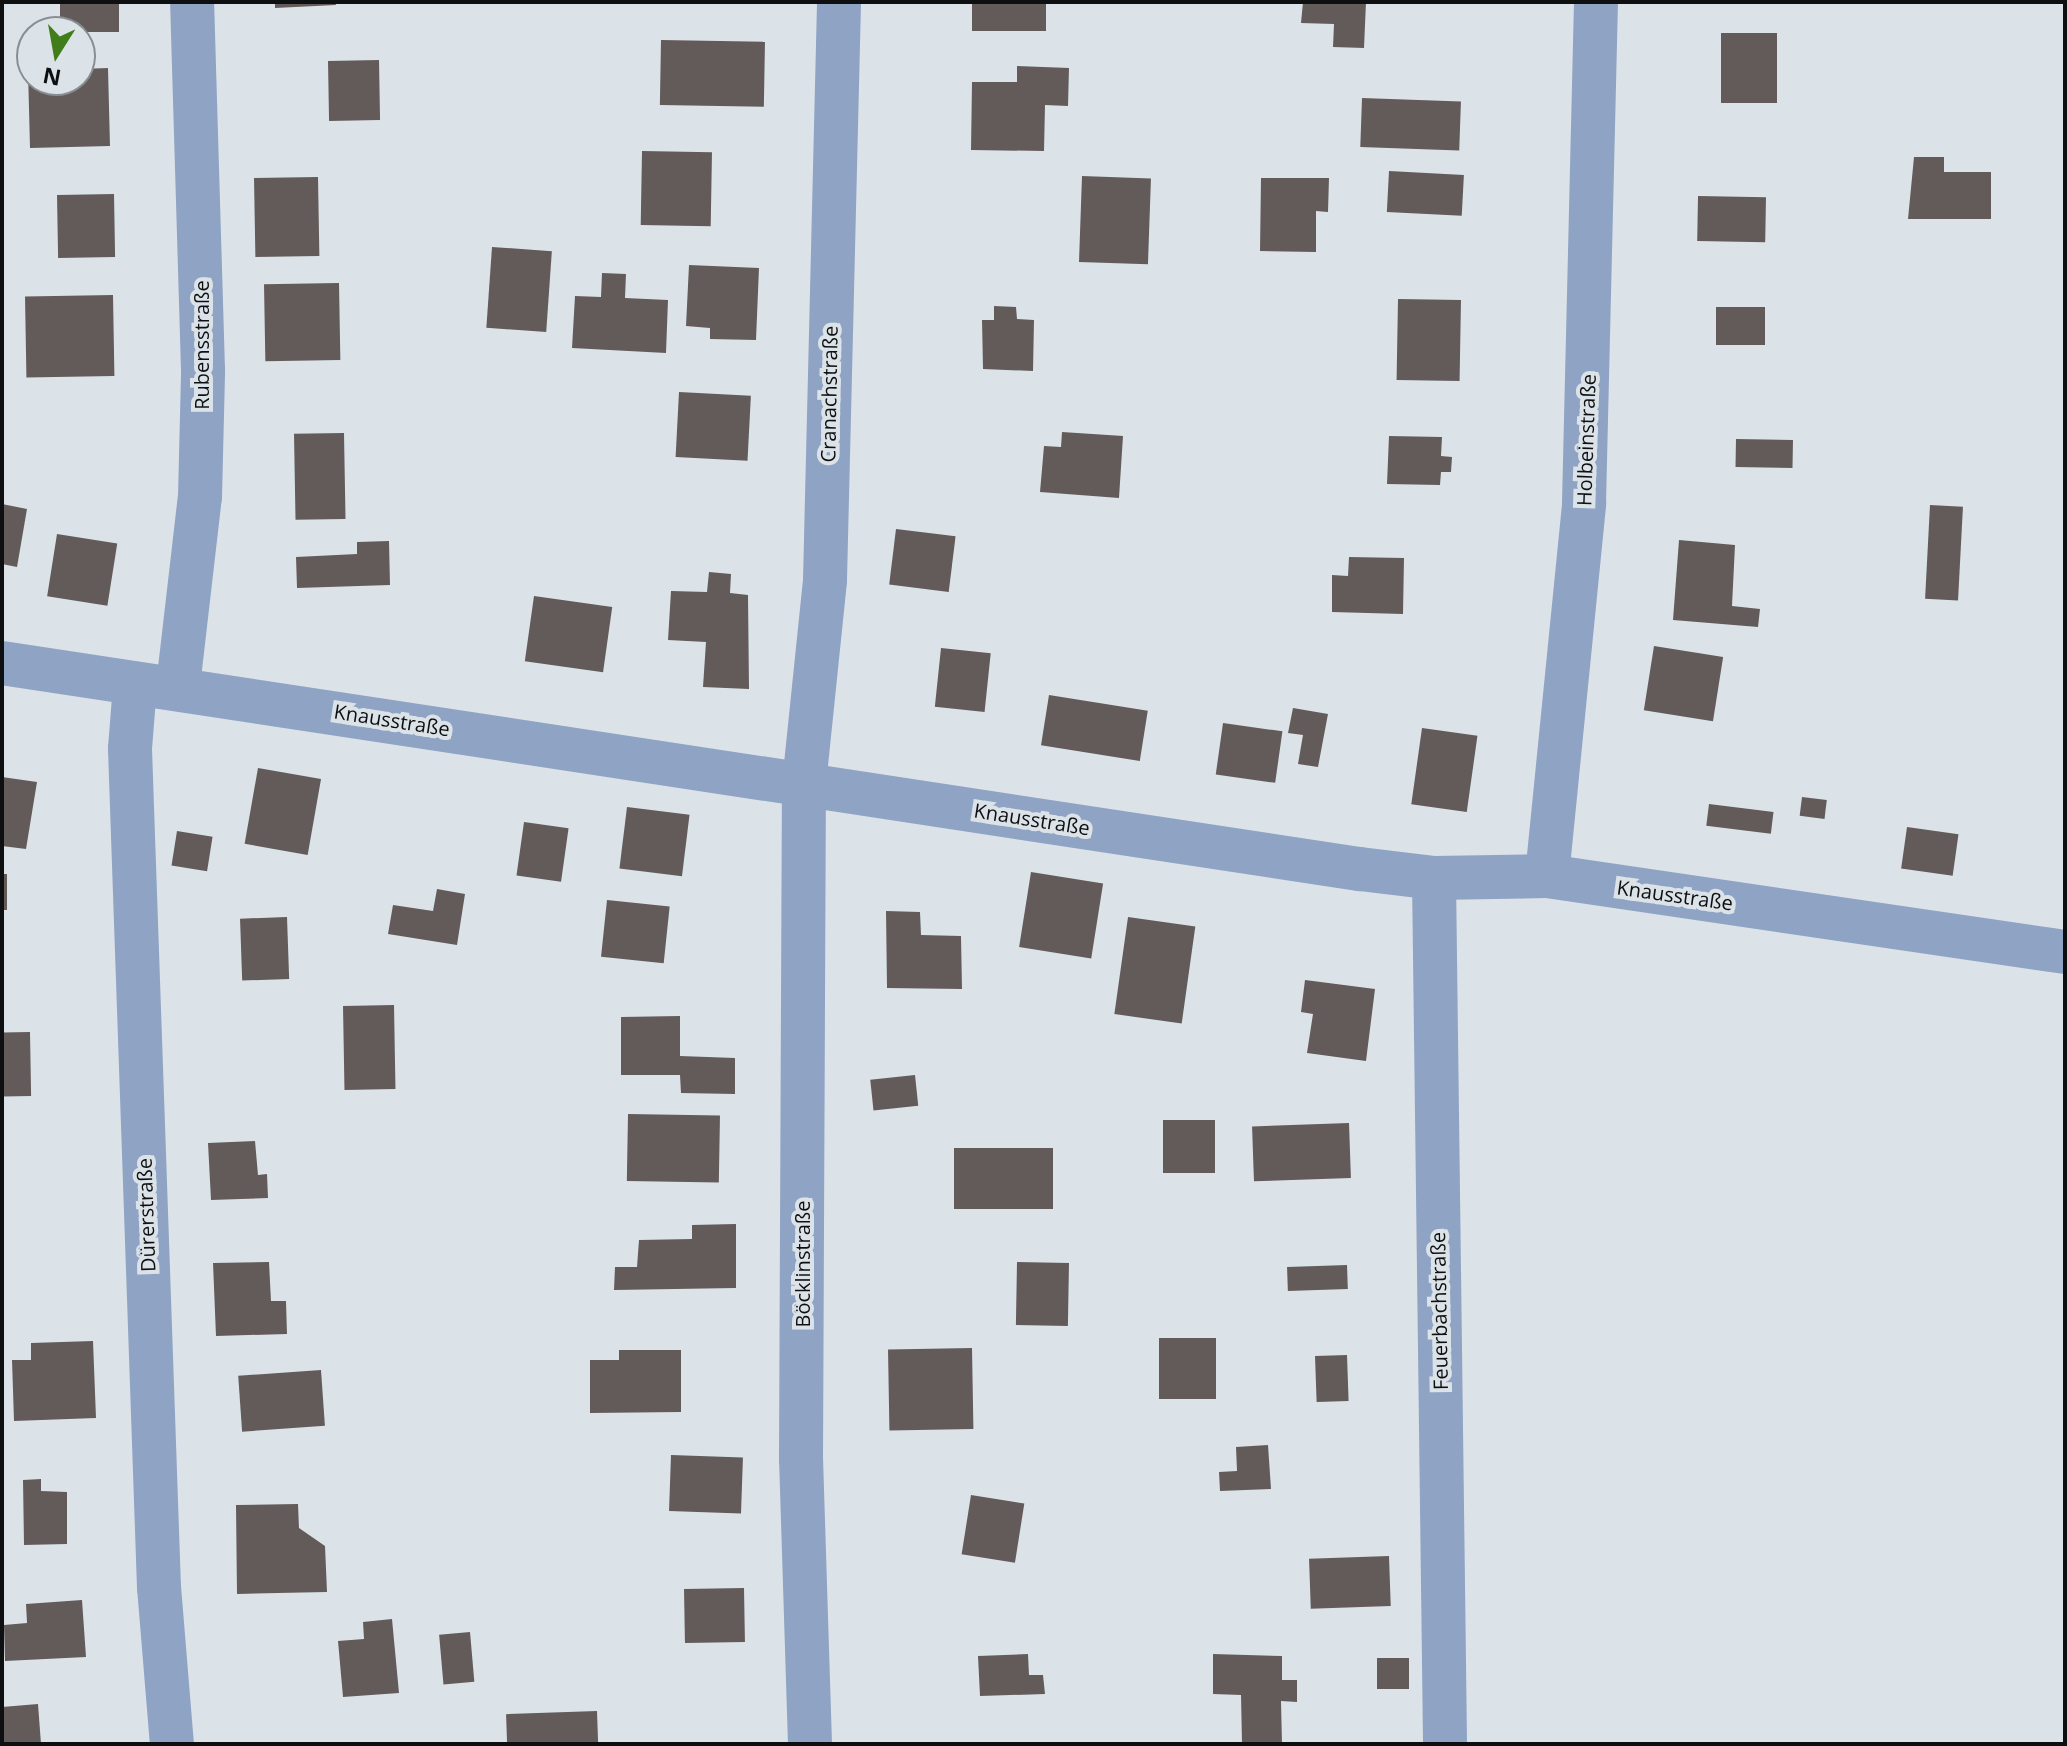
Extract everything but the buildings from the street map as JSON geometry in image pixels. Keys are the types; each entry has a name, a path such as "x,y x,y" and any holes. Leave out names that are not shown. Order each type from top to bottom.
{"street":[{"name":"Rubensstraße","path":"178,686 200,497 203,370 192,2"},
{"name":"Cranachstraße","path":"804,784 825,580 839,2"},
{"name":"Holbeinstraße","path":"1547,876 1584,503 1596,2"},
{"name":"Knausstraße","path":"2,663 135,685 178,686 1434,878 1547,876 2065,952"},
{"name":"Dürerstraße","path":"135,685 130,749 158,1556 172,1744"},
{"name":"Böcklinstraße","path":"804,784 801,1459 810,1744"},
{"name":"Feuerbachstraße","path":"1434,878 1445,1744"}]}
